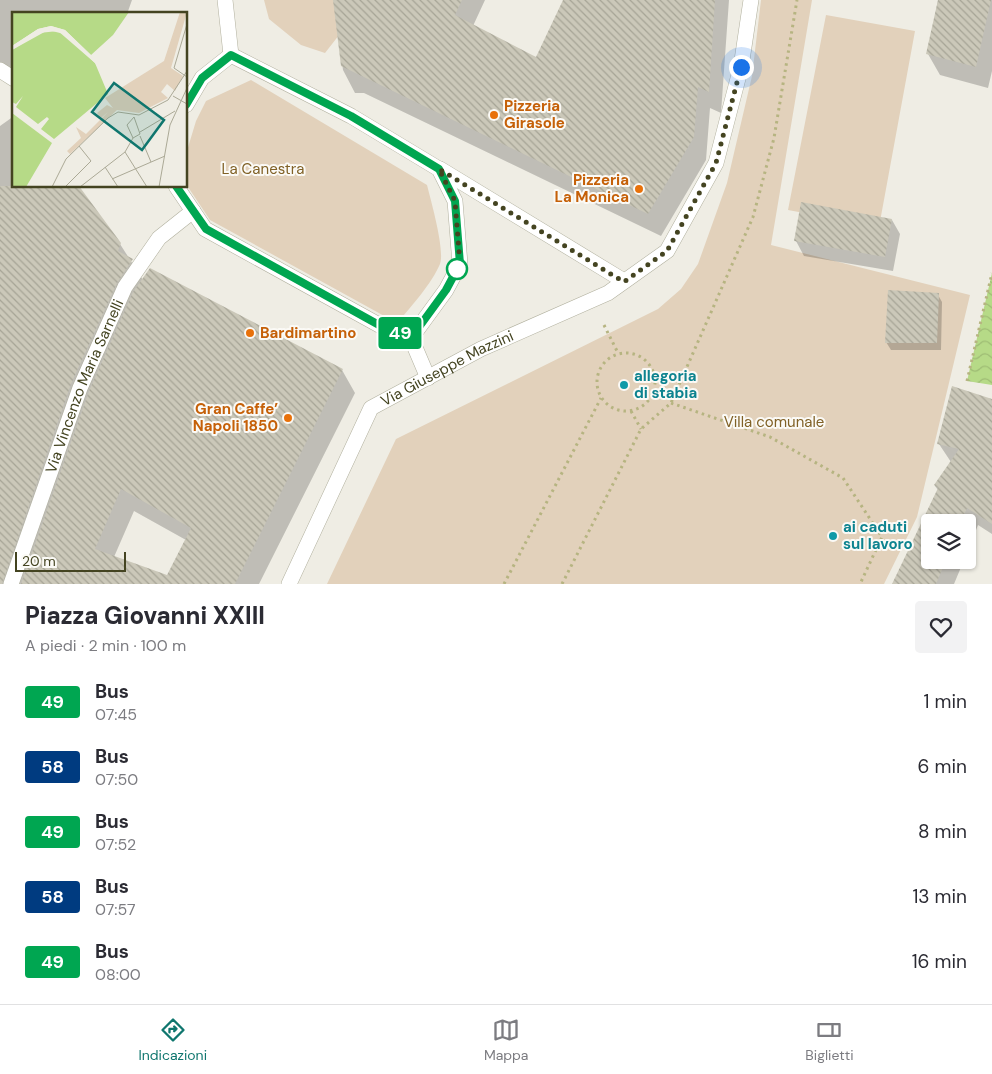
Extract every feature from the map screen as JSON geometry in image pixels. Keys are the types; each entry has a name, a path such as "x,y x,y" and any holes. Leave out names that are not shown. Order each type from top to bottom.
{"street":[{"path":"225,0 231,55"},
{"name":"Via Giuseppe Mazzini","path":"289,584 371,408 481,350 608,293 667,251 716,163 741,67 751,0"},
{"path":"188,102 202,78 231,55"},
{"path":"231,55 351,116 624,282"},
{"path":"0,70 12,78"},
{"path":"411,338 446,290 460,264 455,201 439,169"},
{"path":"177,188 206,229 379,325 411,338 428,378"},
{"name":"Via Vincenzo Maria Sarnelli","path":"11,584 80,388 125,286 159,238 193,211"}],"path":[{"path":"562,584 641,429 671,403 753,217 774,138 797,0"},
{"path":"967,381 992,273"},
{"path":"618,353 634,354 644,359 650,366 655,385 652,396 645,403 631,411 621,411 608,405 601,398 597,389 596,379 602,365 618,353"},
{"path":"504,584 601,398"},
{"path":"671,403 770,437 842,478 882,537 860,584"},
{"path":"631,411 641,429"}],"green space":[{"path":"264,0 356,0 343,30 325,53 301,45 269,19"},
{"name":"Villa comunale","path":"761,0 812,0 771,245 970,295 917,517 884,584 327,584 396,439 658,309 681,289 698,264 727,183 752,76"},
{"path":"826,15 915,31 879,227 788,210"},
{"name":"La Canestra","path":"251,80 427,185 441,248 440,264 427,287 397,323 210,220 188,187 188,147 196,121 206,101"}],"water":[{"path":"992,273 992,385 967,381"}],"building":[{"path":"333,0 462,0 455,15 536,57 563,0 715,0 709,92 698,87 694,137 648,214 341,66"},
{"path":"938,0 991,0 976,67 926,54"},
{"path":"0,186 12,186 12,188 80,188 121,243 118,251 133,259 117,283 71,384 2,584 0,584"},
{"path":"801,202 892,219 885,257 794,241"},
{"path":"150,268 343,369 235,584 21,584 89,391 133,292","holes":["121,489 191,528 167,575 95,549"]},
{"path":"888,290 939,293 937,343 885,343"},
{"path":"952,386 992,399 992,524 967,508 964,514 926,514 938,488 934,485 959,449 937,444"},
{"path":"921,523 921,569 942,569 936,584 892,584"}],"bus line":[{"name":"49","path":"177,188 206,229 379,325 411,338 446,290 460,264 455,201 439,169 351,116 231,55 202,78 188,102"}],"place":[{"name":"Pizzeria Girasole","path":"494,115"},
{"name":"Pizzeria La Monica","path":"639,189"},
{"name":"Bardimartino","path":"250,333"},
{"name":"allegoria di stabia","path":"624,385"},
{"name":"Gran Caffe’ Napoli 1850","path":"288,418"},
{"name":"ai caduti sul lavoro","path":"833,536"}],"route":[{"path":"457,269 460,264 455,201 439,169 624,282 667,251 716,163 741,67"}]}
